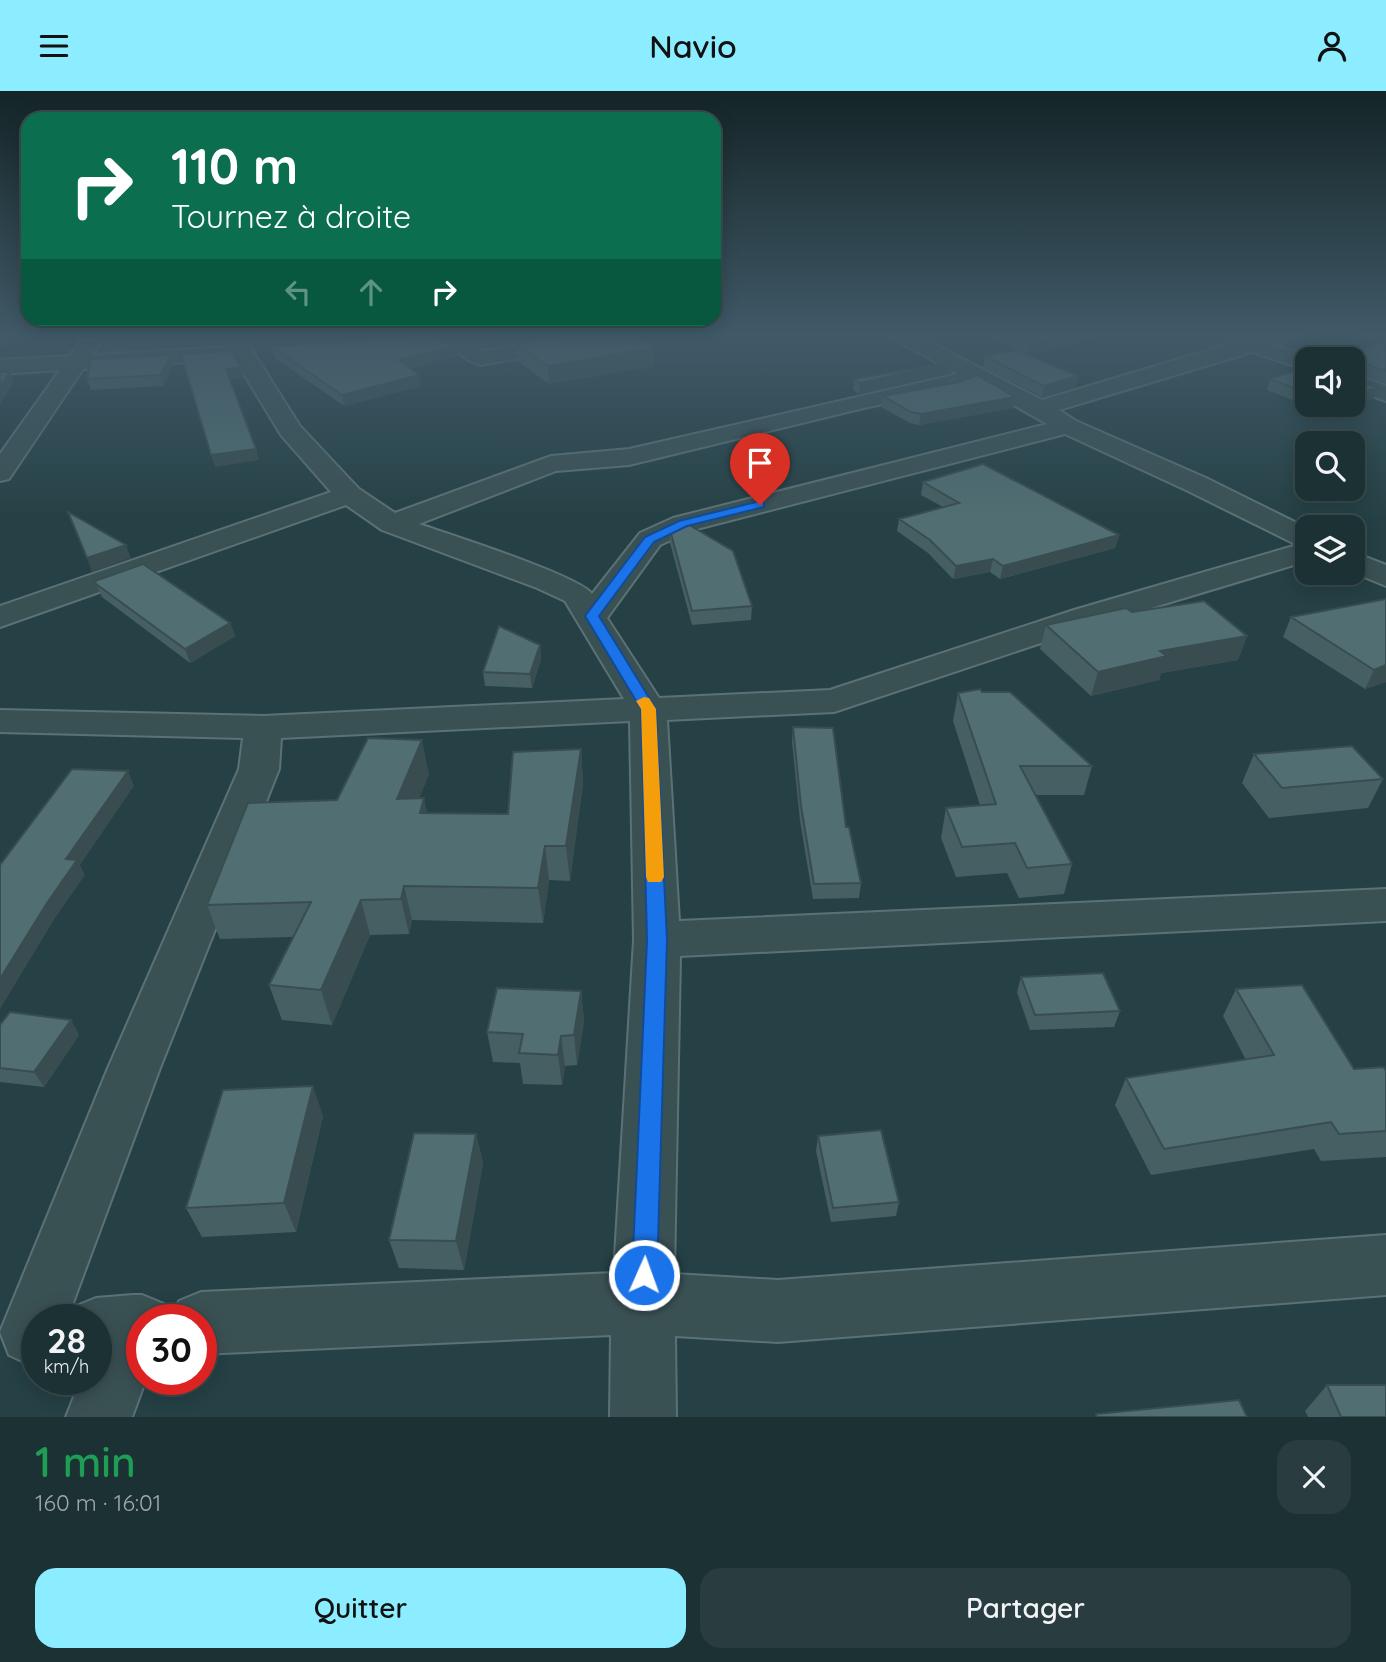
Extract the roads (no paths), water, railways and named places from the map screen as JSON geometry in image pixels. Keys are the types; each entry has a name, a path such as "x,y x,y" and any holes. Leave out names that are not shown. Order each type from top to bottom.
{"street":[{"path":"0,471 53,396"},
{"path":"275,396 290,430 349,495 392,524 548,581 577,595 648,709 657,940 643,1303 643,1417"},
{"path":"392,524 551,464 629,457 890,396"},
{"path":"1017,396 1067,426 1196,484 1295,533"},
{"path":"1040,408 1080,396"},
{"path":"592,616 650,539 683,524 1067,426"},
{"path":"0,617 349,495"},
{"path":"0,721 263,727 834,701 1086,617 1295,556"},
{"path":"1365,567 1386,577"},
{"path":"36,1304 259,769 263,727"},
{"path":"657,940 1386,905"},
{"path":"217,1322 643,1303 778,1311 1386,1265"},
{"path":"99,1417 123,1327"}]}
